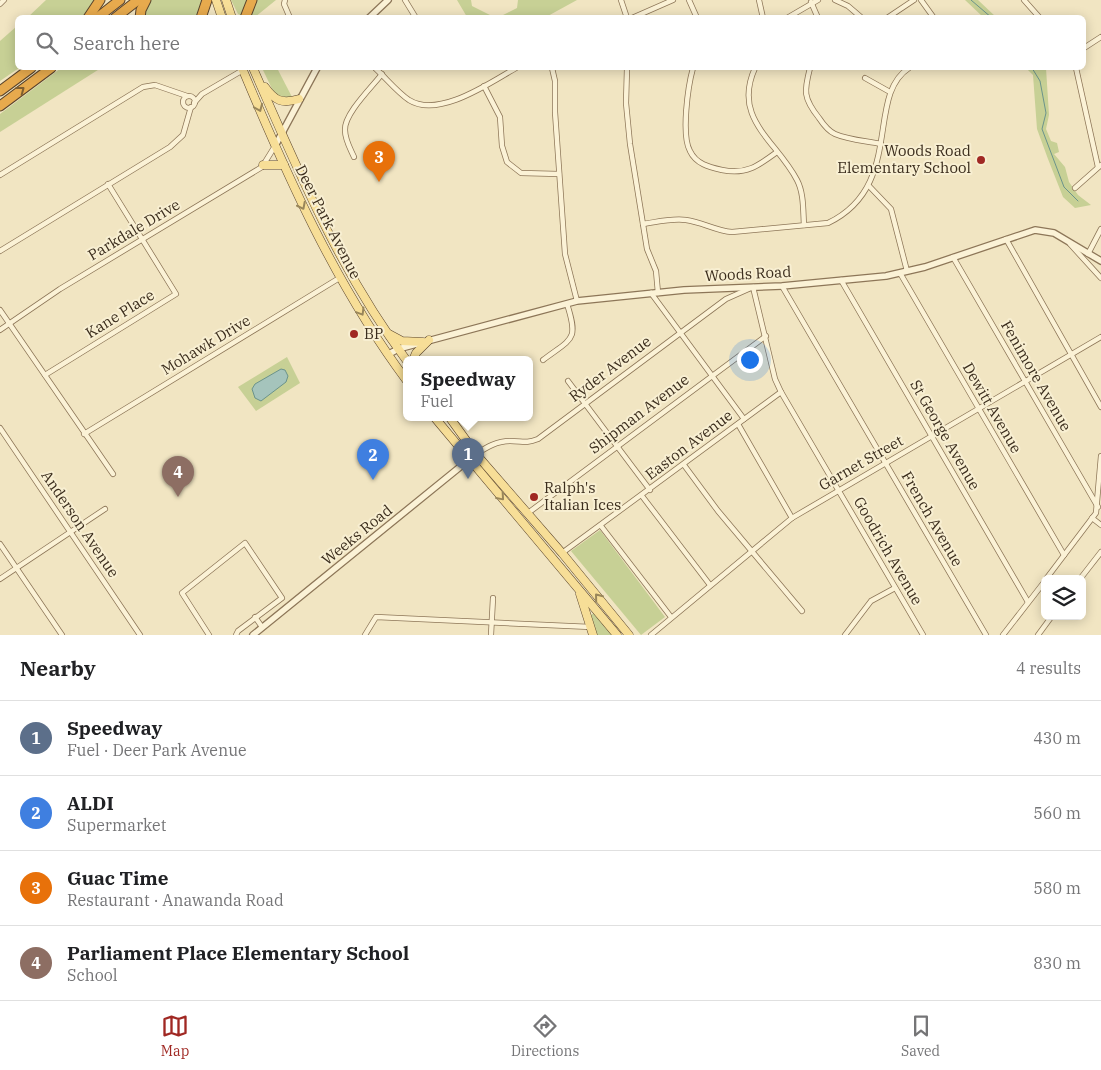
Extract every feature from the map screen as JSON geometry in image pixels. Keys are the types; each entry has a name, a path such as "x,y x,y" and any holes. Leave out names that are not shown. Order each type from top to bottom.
{"highway":[{"path":"90,15 100,0"},
{"path":"101,15 120,0"},
{"path":"119,15 138,0"},
{"path":"140,15 146,0"},
{"path":"202,15 207,0"},
{"path":"246,15 252,0"},
{"path":"0,91 28,70"},
{"path":"0,106 49,70"}],"main road":[{"path":"216,0 221,15"},
{"path":"226,0 231,15"},
{"name":"Deer Park Avenue","path":"242,70 302,206 340,277 403,374"},
{"name":"Deer Park Avenue","path":"254,70 326,230 385,331 403,356"},
{"path":"257,76 276,100 285,102 299,99"},
{"path":"264,165 284,165"},
{"path":"385,331 402,341 426,341"},
{"path":"415,356 426,341"},
{"path":"437,421 468,460 617,635"},
{"path":"452,421 476,454 562,553 629,635"},
{"path":"576,586 592,631"}],"street":[{"path":"0,4 4,0"},
{"path":"285,0 284,4 289,15"},
{"path":"371,15 388,0"},
{"path":"404,0 414,15"},
{"path":"621,0 626,15"},
{"path":"639,15 673,0"},
{"path":"689,0 696,15"},
{"path":"759,0 762,15"},
{"path":"792,15 818,0"},
{"path":"835,0 848,6 858,15"},
{"path":"892,15 914,0"},
{"path":"921,0 932,15"},
{"path":"1024,0 1037,15"},
{"path":"812,2 817,15"},
{"path":"1086,47 1101,37"},
{"path":"186,105 194,103 202,94 240,70"},
{"path":"275,146 316,70"},
{"path":"378,70 406,98 420,104 430,105 454,101 512,70"},
{"path":"552,70 555,81 565,254 577,301"},
{"path":"627,70 628,126 647,249 656,271 658,293"},
{"path":"693,70 688,98 686,141 689,151 696,160 707,167 746,172 757,167 777,152"},
{"path":"754,70 748,92 750,111 756,124 798,181 804,225"},
{"path":"810,70 805,91 806,98 809,106 826,128 837,135 881,144"},
{"path":"643,224 687,220 720,231 732,232 828,223 836,219 868,186 878,162 890,92 895,81 907,70"},
{"path":"1075,188 1100,166 1076,70"},
{"path":"354,157 344,128 348,118 382,74"},
{"path":"865,78 890,92"},
{"path":"0,175 143,87 155,84 189,96 202,94"},
{"path":"484,86 500,117 502,146 507,162 521,174 559,174"},
{"path":"176,92 186,105"},
{"path":"189,96 194,103"},
{"path":"0,251 177,142 183,135 188,117 186,105 189,96"},
{"name":"Parkdale Drive","path":"0,330 142,239 264,165 275,146"},
{"name":"Kane Place","path":"45,375 176,294 108,184"},
{"path":"868,186 891,209 907,271"},
{"path":"1088,254 1101,229"},
{"name":"Woods Road","path":"389,354 398,349 426,341 577,301 658,293 782,286 900,273 953,258 1035,230 1054,233 1101,261"},
{"path":"1006,239 1101,407"},
{"path":"1069,243 1101,278"},
{"name":"Fenimore Avenue","path":"953,258 1098,507"},
{"name":"Dewitt Avenue","path":"900,273 1064,556"},
{"name":"Mohawk Drive","path":"84,434 340,277"},
{"name":"St George Avenue","path":"841,280 1028,602"},
{"name":"French Avenue","path":"782,286 986,635"},
{"name":"Ryder Avenue","path":"476,454 493,444 510,441 526,443 538,439 726,299 753,287"},
{"name":"Goodrich Avenue","path":"753,287 775,379 781,392 922,635"},
{"path":"651,294 744,419"},
{"path":"543,360 573,336 574,329 567,304"},
{"path":"0,310 112,474"},
{"name":"Shipman Avenue","path":"528,513 766,336"},
{"name":"Garnet Street","path":"651,635 792,518 1101,337"},
{"path":"568,381 650,490"},
{"name":"Easton Avenue","path":"562,553 781,392"},
{"path":"738,424 792,518"},
{"name":"Anderson Avenue","path":"0,428 140,635"},
{"name":"Weeks Road","path":"253,635 476,454"},
{"path":"1049,575 1092,518 1098,507 1101,456"},
{"path":"684,465 751,551 802,611"},
{"path":"642,496 710,585"},
{"path":"0,579 105,509"},
{"path":"1092,518 1101,525"},
{"path":"601,526 671,617"},
{"path":"209,635 182,593 245,542 282,598 245,625 236,635"},
{"path":"0,544 62,635"},
{"path":"1083,575 1101,552"},
{"path":"1003,635 1041,585"},
{"path":"845,635 871,601 895,588"},
{"path":"491,635 494,598"},
{"path":"255,617 262,627"},
{"path":"365,635 376,617 492,623 592,631"},
{"path":"1038,635 1049,620"},
{"path":"245,625 253,635"}],"green space":[{"path":"46,0 96,0 85,15 30,15"},
{"path":"148,0 202,0 198,15 144,15"},
{"path":"231,0 249,0 242,15 238,14"},
{"path":"254,0 276,0 257,15 248,15"},
{"path":"457,0 471,0 472,6 490,15 466,15"},
{"path":"518,0 577,0 550,15 503,15 517,8"},
{"path":"965,0 978,0 994,15 981,15"},
{"path":"15,28 16,70 0,81 0,41"},
{"path":"58,70 98,70 0,132 0,114"},
{"path":"263,70 278,70 292,97 287,99 275,95"},
{"path":"1028,70 1046,70 1049,115 1046,129 1051,141 1057,143 1059,152 1054,154 1065,167 1069,182 1078,195 1091,205 1075,208 1063,197 1037,129 1033,75"},
{"path":"287,357 300,383 256,411 238,387"},
{"path":"600,530 665,617 641,635 571,551"},
{"path":"594,613 612,635 596,635 591,615"}],"water":[{"path":"281,369 285,370 288,376 286,382 261,401 255,398 252,389 255,384"}],"waterway":[{"path":"971,0 988,15"},
{"path":"1033,70 1040,81 1046,113 1042,129 1064,187 1078,201"}],"place":[{"name":"Woods Road Elementary School","path":"981,160"},
{"name":"Guac Time","path":"379,182"},
{"name":"BP","path":"354,334"},
{"name":"Speedway","path":"468,479"},
{"name":"ALDI","path":"373,480"},
{"name":"Parliament Place Elementary School","path":"178,497"},
{"name":"Ralph's Italian Ices","path":"534,497"}]}
